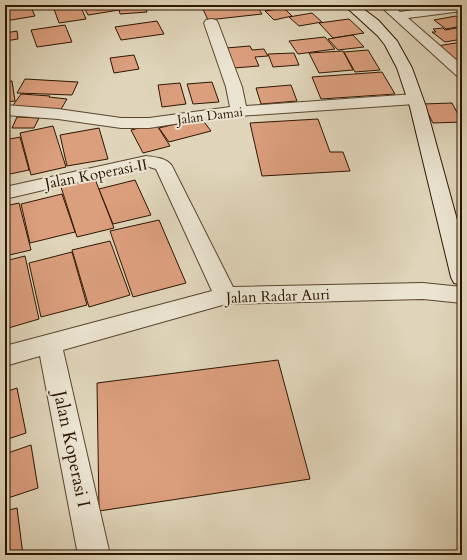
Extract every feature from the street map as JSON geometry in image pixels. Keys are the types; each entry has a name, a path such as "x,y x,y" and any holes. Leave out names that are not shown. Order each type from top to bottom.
{"street":[{"path":"350,5 373,23 391,43 403,66 415,99 462,277"},
{"path":"385,5 462,72"},
{"path":"396,16 462,7"},
{"path":"211,23 234,87 239,111"},
{"name":"Jalan Damai","path":"5,110 58,114 121,123 142,123 239,111 415,99"},
{"name":"Jalan Koperasi II","path":"5,193 146,161 163,166 226,296"},
{"name":"Jalan Radar Auri","path":"5,356 226,296 423,291 462,295"},
{"name":"Jalan Koperasi I","path":"50,344 94,555"}],"building":[{"path":"30,5 35,16 5,21 5,6"},
{"path":"80,5 86,19 59,23 53,6"},
{"path":"83,5 116,5 119,10 88,15"},
{"path":"118,5 145,5 147,12 120,14"},
{"path":"149,5 170,5 170,6 150,8"},
{"path":"171,5 201,5 172,8"},
{"path":"218,5 256,5 262,14 208,20 202,7"},
{"path":"261,5 298,5 266,11"},
{"path":"284,8 292,16 274,20 265,11"},
{"path":"312,13 322,22 299,26 289,17"},
{"path":"456,16 462,20 462,26 446,29 434,20"},
{"path":"349,19 364,33 333,38 319,23"},
{"path":"157,21 164,34 121,40 115,27"},
{"path":"65,25 72,42 37,47 31,30"},
{"path":"462,27 462,39 445,42 432,32 436,32 433,29 443,28 445,30"},
{"path":"17,31 18,39 5,41 5,33"},
{"path":"353,35 364,47 338,50 328,39"},
{"path":"325,37 335,49 298,54 289,41"},
{"path":"462,42 462,67 437,46"},
{"path":"250,46 252,50 264,49 268,56 255,57 259,66 234,68 226,48"},
{"path":"368,50 380,70 355,72 344,52"},
{"path":"343,51 353,70 319,73 309,53"},
{"path":"294,53 299,65 273,67 268,54"},
{"path":"134,55 139,69 114,73 110,58"},
{"path":"382,72 395,94 321,99 312,77"},
{"path":"25,79 78,82 72,95 17,93"},
{"path":"12,81 15,101 5,102 5,82"},
{"path":"212,82 219,102 193,104 187,84"},
{"path":"180,83 186,104 162,107 158,85"},
{"path":"291,85 297,101 261,104 256,88"},
{"path":"21,94 67,99 60,111 11,108"},
{"path":"452,103 462,122 433,123 423,104"},
{"path":"17,117 39,118 34,128 12,128"},
{"path":"201,118 211,131 169,142 159,128"},
{"path":"318,119 330,152 343,152 350,171 262,176 250,123"},
{"path":"156,124 170,146 143,153 131,130"},
{"path":"53,126 66,167 31,175 20,133"},
{"path":"99,128 108,159 67,166 60,135"},
{"path":"20,137 29,170 5,175 5,140"},
{"path":"95,179 114,228 77,237 61,187"},
{"path":"135,180 151,215 113,224 99,189"},
{"path":"62,194 75,232 30,243 21,204"},
{"path":"19,203 31,250 5,256 5,206"},
{"path":"159,220 186,283 133,297 110,231"},
{"path":"110,241 130,295 89,307 72,250"},
{"path":"72,252 87,305 41,317 29,263"},
{"path":"25,256 39,319 5,329 5,261"},
{"path":"278,360 310,479 99,511 97,383"},
{"path":"17,388 26,433 5,440 5,392"},
{"path":"31,445 38,488 5,499 5,454"},
{"path":"17,508 23,555 5,555 5,511"}]}
